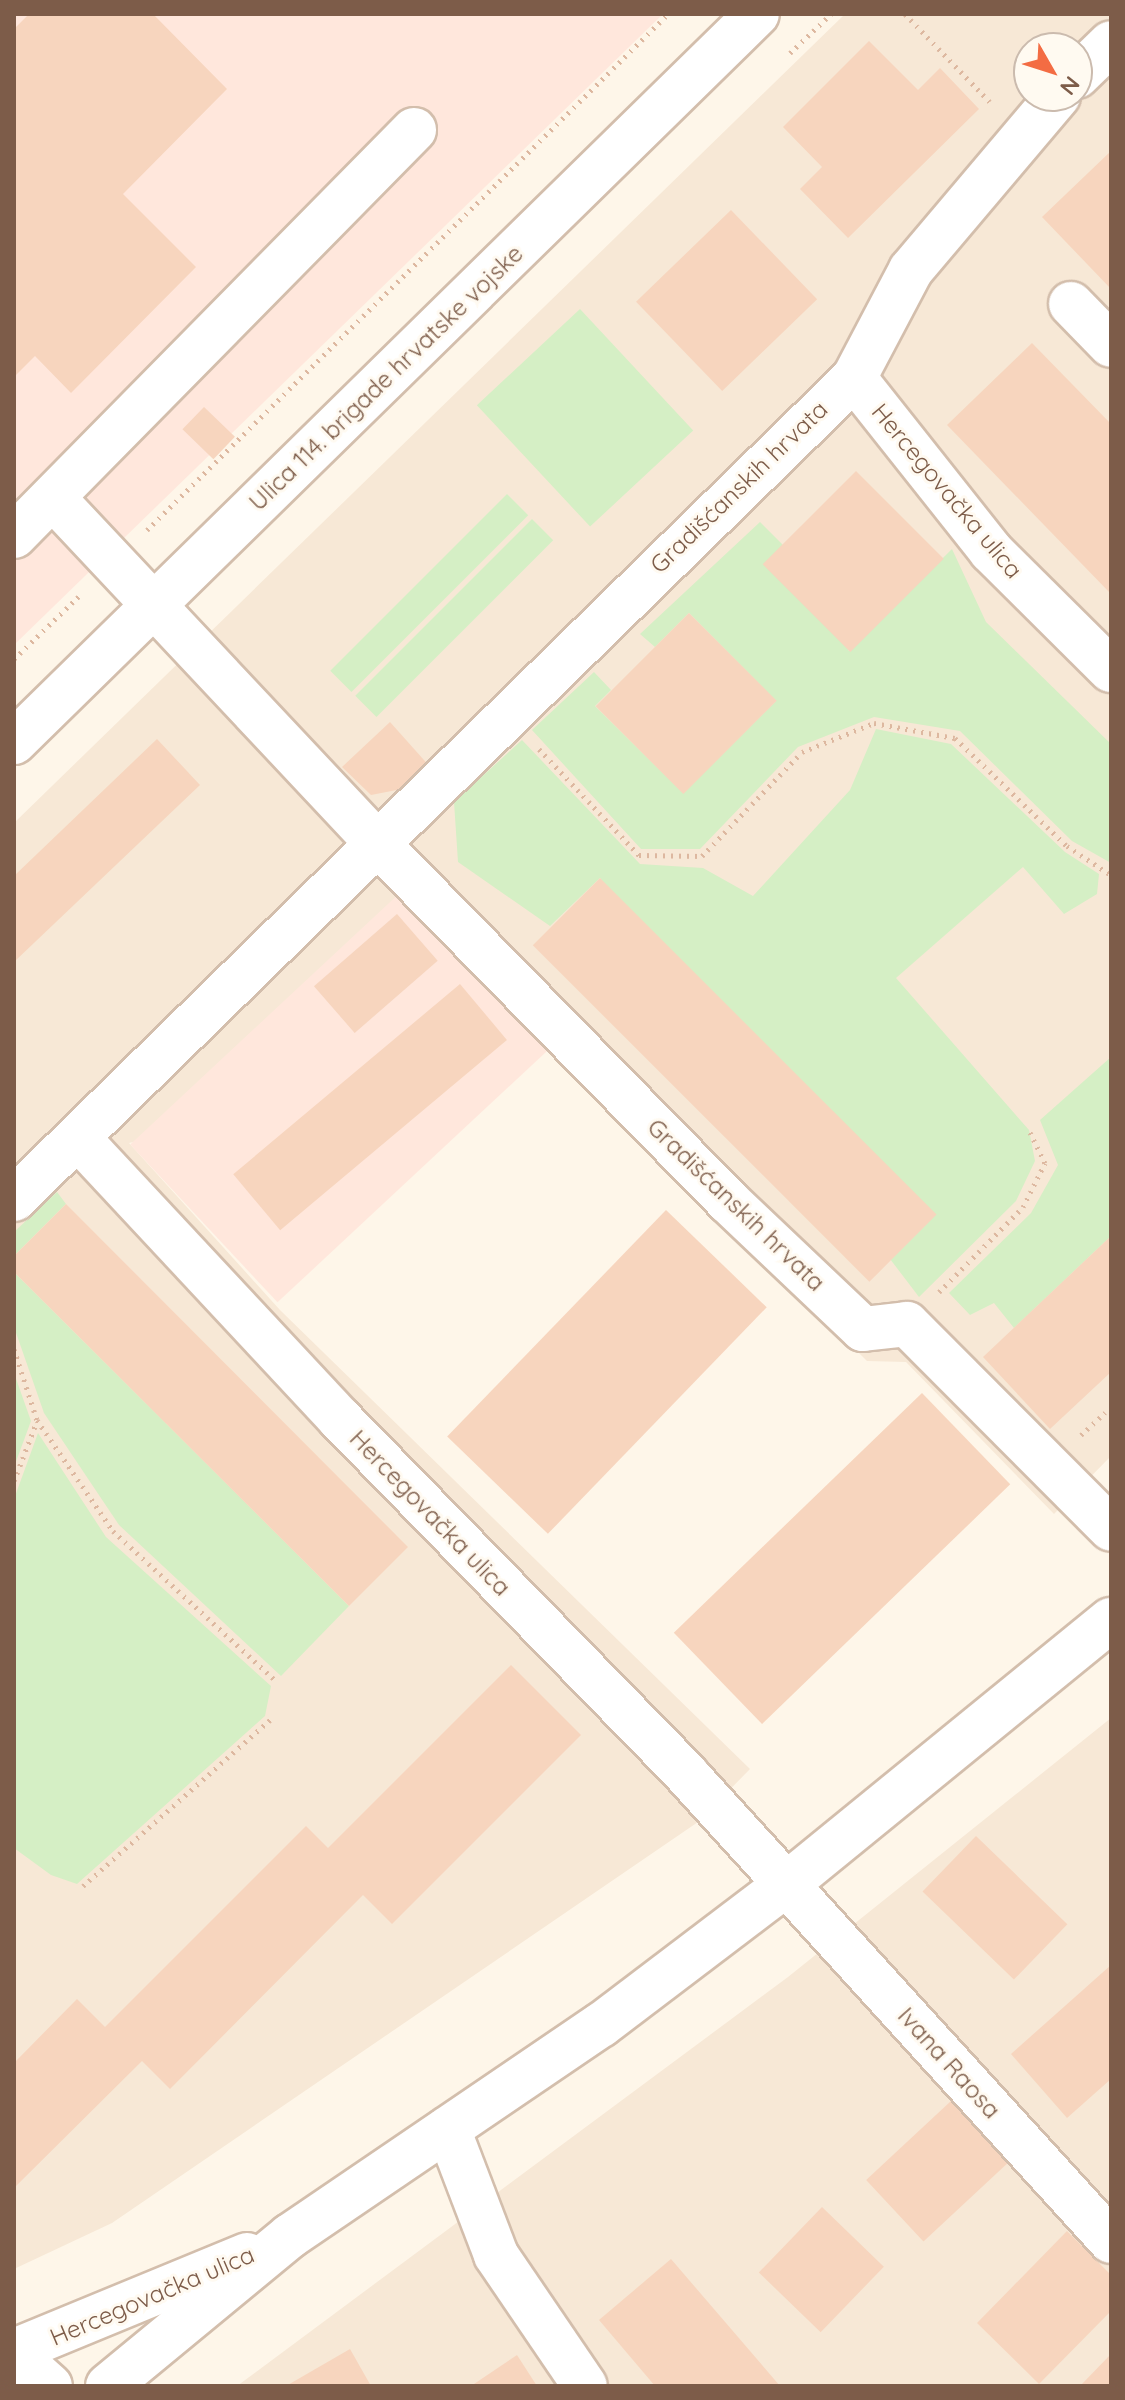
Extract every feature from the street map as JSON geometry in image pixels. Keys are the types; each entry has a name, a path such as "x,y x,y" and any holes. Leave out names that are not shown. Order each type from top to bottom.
{"street":[{"name":"Ulica 114. brigade hrvatske vojske","path":"14,742 757,14"},
{"path":"1093,60 1111,43"},
{"name":"Gradišćanskih hrvata","path":"14,1199 505,713 854,378 911,270 1021,134 1042,112"},
{"path":"14,536 54,499 414,130"},
{"path":"1071,304 1111,345"},
{"name":"Hercegovačka ulica","path":"854,378 991,551 1111,670"},
{"name":"Gradišćanskih hrvata","path":"54,499 157,602 376,842 863,1329 907,1324"},
{"name":"Hercegovačka ulica","path":"78,1138 787,1884"},
{"path":"907,1324 1111,1529"},
{"name":"Hercegovačka ulica","path":"108,2386 290,2236 601,2025 787,1884 1111,1620"},
{"name":"Ivana Raosa","path":"787,1884 1111,2241"},
{"path":"448,2129 496,2255 585,2386"},
{"name":"Hercegovačka ulica","path":"14,2353 53,2340 290,2236"},
{"path":"14,2353 50,2386"}],"path":[{"path":"14,659 668,14"},
{"path":"905,14 1021,134"},
{"path":"505,713 639,855 702,856 802,752 874,723 955,738 1067,846 1111,875"},
{"path":"907,1324 1023,1207 1045,1163 1029,1130"},
{"path":"14,1349 37,1420 113,1531 276,1681"},
{"path":"14,1481 37,1420"},
{"path":"83,1886 271,1719"}],"shaded area":[{"path":"14,14 663,14 14,645"},
{"path":"845,14 1111,14 1111,1456 1054,1514 906,1362 867,1361 551,1047 129,1143 280,1310 750,1769 698,1822 112,2223 14,2269 14,823"},
{"path":"403,890 550,1048 278,1302 130,1144"},
{"path":"1111,1718 1111,2386 237,2386 788,1977"}],"green space":[{"path":"580,309 693,430 590,527 477,405"},
{"path":"507,494 528,515 351,692 330,671"},
{"path":"532,519 553,540 376,717 355,696"},
{"path":"760,522 782,544 849,651 952,549 986,622 1111,744 1111,863 1072,841 960,731 874,717 798,747 700,849 641,849 532,730 594,672 611,690 595,706 683,793 776,701 689,613 655,647 640,634"},
{"path":"876,729 951,744 1065,852 1099,874 1097,894 1064,914 1023,867 896,978 1029,1130 1035,1161 1016,1201 919,1297 600,878 550,926 458,862 454,802 522,740 640,864 703,868 753,896 850,790"},
{"path":"1111,1057 1111,1236 1014,1328 994,1303 970,1315 949,1293 1031,1213 1058,1165 1040,1120"},
{"path":"57,1192 66,1204 14,1256 14,1232"},
{"path":"14,1272 349,1606 281,1676 119,1525 44,1413 14,1327"},
{"path":"14,1373 31,1421 14,1467"},
{"path":"38,1433 106,1537 271,1686 265,1716 77,1884 51,1875 14,1848 14,1499"}],"building":[{"path":"29,14 153,14 227,89 123,194 196,267 71,393 35,356 14,377 14,29"},
{"path":"869,41 918,90 940,68 979,109 848,238 800,189 822,167 783,127"},
{"path":"1111,151 1111,289 1042,217"},
{"path":"731,210 817,299 722,391 636,302"},
{"path":"1032,343 1111,424 1111,594 947,425"},
{"path":"204,407 235,437 213,459 182,429"},
{"path":"856,471 944,559 850,652 763,564"},
{"path":"689,613 777,701 683,794 596,706"},
{"path":"390,722 432,769 412,787 371,795 342,767"},
{"path":"157,739 200,785 14,962 14,876"},
{"path":"600,878 937,1215 869,1282 533,945"},
{"path":"397,914 438,961 355,1033 314,986"},
{"path":"460,984 507,1040 280,1230 233,1174"},
{"path":"66,1204 408,1547 349,1606 14,1272 14,1256"},
{"path":"666,1210 767,1307 548,1534 447,1437"},
{"path":"1111,1236 1111,1372 1050,1429 983,1357"},
{"path":"922,1393 1010,1484 762,1724 674,1633"},
{"path":"511,1665 581,1735 392,1924 363,1895 170,2089 142,2061 14,2188 14,2063 77,1999 105,2027 306,1826 328,1848"},
{"path":"976,1836 1067,1924 1014,1980 923,1891"},
{"path":"1111,1965 1111,2079 1067,2118 1011,2054"},
{"path":"951,2101 1008,2162 923,2242 866,2180"},
{"path":"822,2207 884,2267 821,2332 759,2272"},
{"path":"1067,2231 1111,2275 1111,2311 1039,2384 977,2323"},
{"path":"671,2259 780,2386 655,2386 599,2320"},
{"path":"350,2349 371,2386 286,2386"},
{"path":"1111,2354 1111,2386 1080,2386"},
{"path":"517,2355 537,2386 471,2386"}]}
